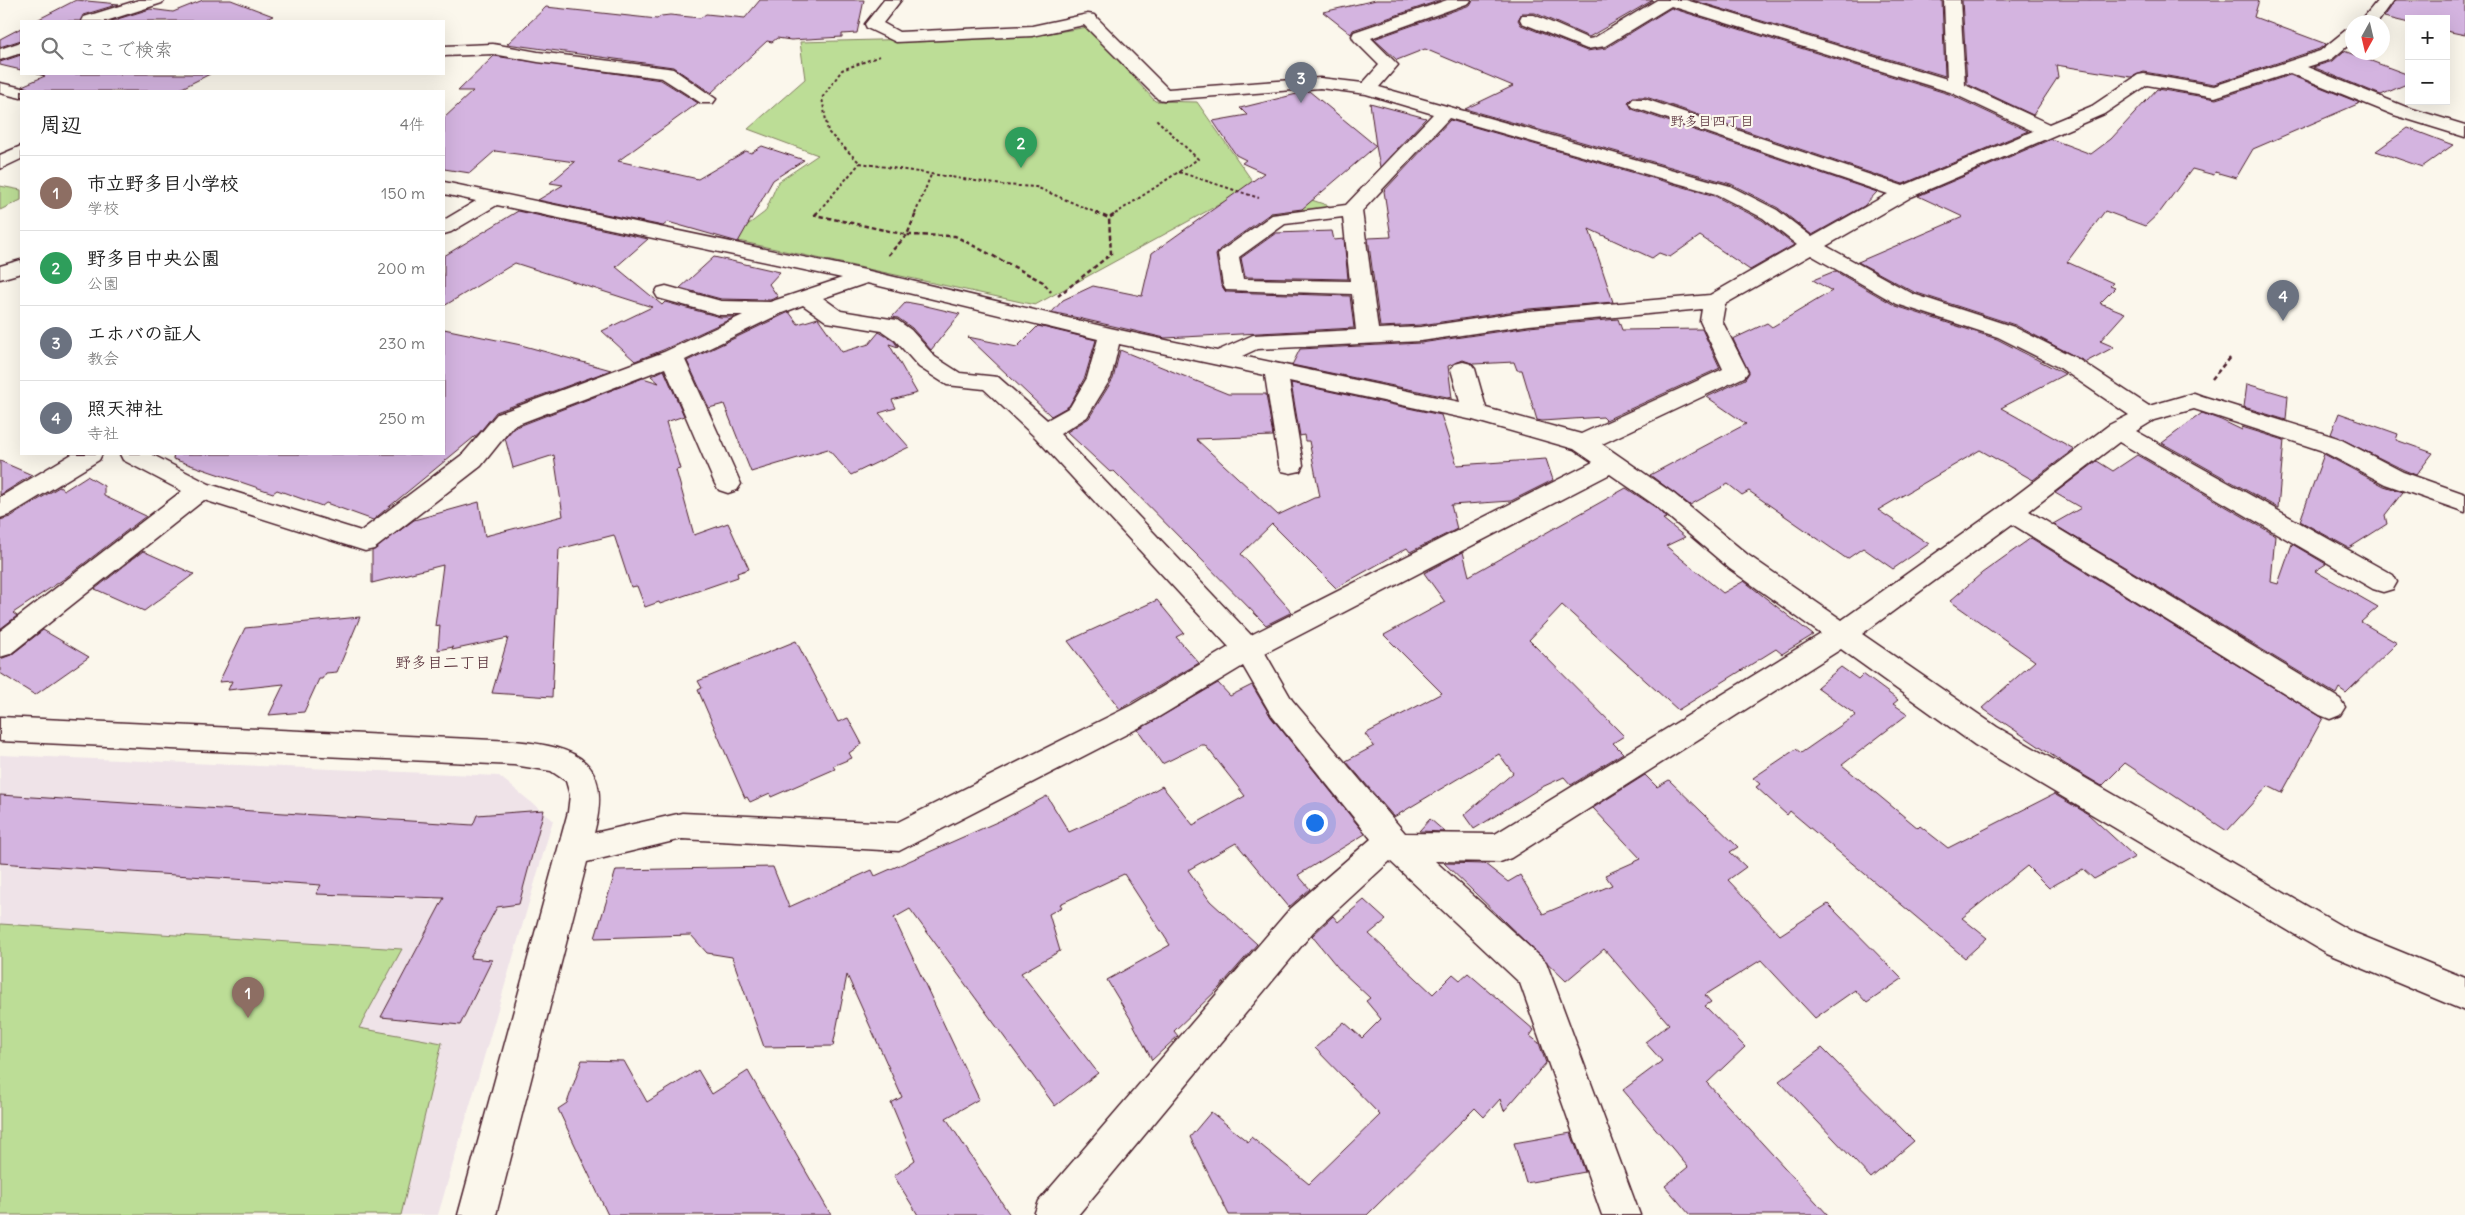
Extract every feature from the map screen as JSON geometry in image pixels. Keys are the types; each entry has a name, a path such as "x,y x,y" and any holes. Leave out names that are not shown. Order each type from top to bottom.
{"street":[{"path":"93,20 156,0"},
{"path":"893,0 873,24 896,37 1032,31 1088,19 1162,93 1320,83 1367,89 1723,190 1770,214 1811,246 1905,299 2006,332 2068,363 2146,415"},
{"path":"1367,89 1389,65 1360,36 1463,0"},
{"path":"1528,19 1587,44 1599,42 1669,0 1956,88 2049,131"},
{"path":"1952,0 1956,88"},
{"path":"2377,15 2386,0"},
{"path":"1220,358 1253,342 1421,334 1529,318 1715,301 1904,193 2098,110 2144,79 2215,92 2326,55 2345,40"},
{"path":"0,56 20,47"},
{"path":"445,51 493,49 538,57 667,73 708,99"},
{"path":"2291,67 2400,111 2465,131"},
{"path":"0,88 20,93"},
{"path":"1639,103 1904,193"},
{"path":"1362,288 1234,284 1228,255 1278,219 1352,210 1446,112"},
{"path":"0,163 20,154"},
{"path":"445,188 865,276 1110,335 1475,414 1583,443 1665,500 1739,562 1986,736 2338,942 2465,995"},
{"path":"445,227 493,199"},
{"path":"1352,210 1368,337"},
{"path":"0,273 20,266"},
{"path":"134,455 200,490 365,542 472,460 505,420 672,358 774,308 865,276"},
{"path":"666,293 720,308 774,308"},
{"path":"806,297 835,318 888,325 903,335 927,362 955,380 990,382 1045,432 1248,649 1282,708 1397,847 1534,973 1621,1215"},
{"path":"1583,443 1736,372 1711,321 1715,301"},
{"path":"1045,432 1079,412 1099,378 1110,335"},
{"path":"672,358 728,484"},
{"path":"1463,368 1475,414"},
{"path":"1276,370 1291,465"},
{"path":"1053,1215 1301,921 1384,847 1500,848 1841,635 2012,512 2118,431 2146,415 2194,401 2328,444 2394,478 2465,502"},
{"path":"2118,431 2382,582"},
{"path":"0,509 88,455"},
{"path":"574,851 682,826 899,838 1142,713 1248,649 1612,462"},
{"path":"0,646 200,490"},
{"path":"2012,512 2330,707"},
{"path":"0,730 514,753 552,757 567,763 580,776 587,795 574,851 478,1215"}],"path":[{"path":"888,53 842,70 822,98 828,132 860,163 1002,186 1036,187 1109,218"},
{"path":"1109,218 1198,158 1140,106 1162,93"},
{"path":"860,163 815,215 907,236 955,236 1043,282 1055,298 1111,254 1109,218"},
{"path":"1179,172 1309,215"},
{"path":"865,276 907,236 931,175"}],"shaded area":[{"path":"0,755 499,776 553,820 438,1215 0,1215"}],"green space":[{"path":"1088,27 1155,101 1197,102 1253,182 1256,181 1344,211 1279,219 1231,198 1035,305 729,239 765,212 778,182 818,155 748,129 805,79 800,42 1033,36"},
{"path":"0,186 20,190 20,200 0,210"},
{"path":"0,924 402,949 359,1028 442,1043 401,1215 0,1215"}],"building":[{"path":"76,0 119,4 83,15 80,20 37,20"},
{"path":"203,0 231,0 273,16 264,20 114,20 150,9 173,12"},
{"path":"760,0 864,0 857,33 842,34 842,37 791,40 777,38 772,42 767,41 711,93 673,67 507,44 546,7 657,19 661,16 670,15 700,18 706,14 745,18"},
{"path":"1376,0 1441,0 1353,30 1351,34 1323,12"},
{"path":"1473,0 1653,0 1589,37 1535,13 1522,13 1518,20 1521,25 1587,51 1606,48 1671,8 1949,94 2028,131 1903,184 1646,97 1633,97 1628,102 1632,109 1877,192 1864,206 1812,235 1778,208 1731,184 1465,109 1513,86 1425,49 1397,60 1374,39 1470,5"},
{"path":"1692,0 1942,0 1945,76"},
{"path":"1962,0 2259,0 2254,17 2326,44 2319,49 2214,84 2144,72 2131,77 2056,65 2058,77 2033,115 1967,84"},
{"path":"2396,0 2465,0 2465,35 2450,32 2450,15 2405,15 2405,22 2390,18 2390,15 2385,15"},
{"path":"20,29 20,40 0,47 0,39"},
{"path":"2344,51 2345,60 2368,60 2405,74 2405,85 2381,95 2313,67 2333,61"},
{"path":"20,55 20,70 0,65 0,62"},
{"path":"494,56 661,80 698,103 618,161 698,179 746,151 751,153 762,146 804,160 773,180 738,242 668,222 663,226 538,200 563,185 550,183 575,162 495,151 470,173 445,169 445,117 473,91 458,91"},
{"path":"41,75 208,75 178,90 30,90 22,86 45,76"},
{"path":"2290,75 2360,103 2253,149 2236,178 2215,172 2214,175 2192,169 2160,212 2145,226 2105,211 2067,262 2113,283 2110,286 2115,288 2100,303 2125,313 2100,341 2114,347 2086,362 2015,325 1914,292 1858,262 1963,217 1918,196 2051,139 2091,154 2111,139 2157,89 2216,99"},
{"path":"1309,91 1376,146 1302,209 1271,213 1220,249 1216,255 1221,285 1226,292 1350,296 1354,328 1165,338 1052,312 1063,300 1093,286 1142,296 1152,253 1264,173 1242,163 1246,160 1236,155 1213,121 1247,115 1240,108"},
{"path":"1370,103 1426,118 1380,167"},
{"path":"1450,120 1715,196 1762,220 1794,245 1750,270 1700,236 1670,257 1659,253 1652,258 1589,229 1613,302 1529,309 1421,325 1380,327 1368,238 1391,237 1384,191"},
{"path":"2408,128 2453,145 2422,167 2376,151"},
{"path":"518,211 648,239 616,267 662,305 665,302 720,317 735,317 635,361 602,331 652,307 515,263 445,305 445,255"},
{"path":"1332,231 1334,240 1344,239 1348,279 1245,277 1241,258 1276,233"},
{"path":"714,257 780,272 769,284 778,297 770,300 721,299 680,288"},
{"path":"1835,271 1896,306 1997,339 2065,374 2001,408 2074,449 2033,480 1980,450 1878,510 1929,544 1893,569 1863,548 1847,559 1749,491 1742,495 1728,484 1690,505 1650,475 1746,424 1707,397 1745,379 1749,373 1733,339 1767,323 1772,327 1832,291 1813,280"},
{"path":"906,302 960,314 931,350 912,328 898,318 892,317"},
{"path":"789,312 798,324 818,318 842,352 869,344 879,332 894,341 898,347 889,344 917,393 892,400 896,408 879,413 909,447 851,475 828,449 751,472 724,404 709,408 687,361"},
{"path":"1618,319 1622,330 1702,329 1720,368 1606,420 1603,417 1542,421 1537,420 1522,370 1517,370 1514,362 1474,364 1463,360 1448,366 1452,398 1292,365 1300,349 1421,343 1529,327"},
{"path":"1038,326 1096,340 1085,377 1069,406 1051,416 968,337 1017,347"},
{"path":"445,329 521,345 611,370 496,412 479,433 373,520 326,503 322,506 277,490 273,493 173,459 174,455 445,455"},
{"path":"1120,350 1228,394 1266,394 1273,436 1196,439 1278,515 1320,497 1309,441 1305,441 1304,435 1300,436 1291,383 1441,415 1457,465 1546,459 1553,480 1511,501 1451,505 1457,529 1410,552 1407,548 1336,588 1272,524 1241,554 1292,612 1266,625 1114,471 1110,472 1067,432 1089,418 1113,379"},
{"path":"664,370 684,416 666,422 680,469 676,470 694,535 728,523 749,569 737,573 738,577 660,604 659,602 645,607 637,586 631,587 614,535 559,549 552,697 492,693 508,638 452,650 453,647 438,650 440,625 435,626 443,565 372,583 372,551 414,520 479,502 485,536 563,516 554,455 513,468 505,438 514,428 643,378 659,383 651,376"},
{"path":"2247,384 2288,396 2286,420 2244,407"},
{"path":"2202,413 2242,430 2242,427 2284,440 2278,508 2162,443"},
{"path":"2339,413 2398,434 2396,440 2433,453 2416,475 2404,470 2331,434"},
{"path":"2324,454 2384,486 2403,492 2385,515 2387,524 2349,548 2300,521"},
{"path":"2137,455 2275,535 2271,582 2278,584 2292,544 2326,564 2315,571 2378,607 2361,622 2397,643 2346,693 2339,688 2336,694 2053,524 2081,508 2055,493 2097,461 2113,471"},
{"path":"0,461 32,475 0,495"},
{"path":"87,476 104,486 104,496 146,516 64,579 13,613 17,616 0,629 0,520 10,517 59,487 65,490"},
{"path":"1626,488 1655,507 1667,518 1663,519 1685,537 1666,546 1723,593 1744,581 1813,635 1782,654 1776,649 1678,710 1562,605 1529,640 1624,736 1613,743 1623,753 1571,785 1564,777 1542,787 1474,829 1464,815 1513,773 1499,754 1394,817 1346,761 1374,746 1365,734 1442,693 1384,635 1445,602 1424,573 1463,552 1469,576"},
{"path":"2031,538 2323,718 2282,793 2268,786 2227,831 2125,763 2102,786 2065,764 1982,708 2035,661 1950,601 1982,573"},
{"path":"143,551 194,574 144,611 95,589"},
{"path":"1157,600 1184,633 1176,637 1199,663 1120,709 1068,641"},
{"path":"360,617 337,672 326,673 322,679 319,679 304,712 269,715 284,684 228,690 232,681 219,682 245,628"},
{"path":"43,630 89,657 35,695 0,673 0,659 11,655"},
{"path":"796,641 838,722 848,718 862,744 849,753 852,758 833,766 835,769 771,797 770,793 750,802 747,797 745,798 698,690 702,688 698,681"},
{"path":"1841,667 1858,679 1863,674 1898,700 1893,704 1908,714 1842,765 1918,828 1920,826 1948,848 2054,794 2088,814 2135,857 2094,879 2083,869 2049,888 2027,866 1962,918 1987,938 1965,958 1790,811 1787,815 1756,787 1760,784 1753,778 1796,749 1801,753 1856,715 1817,687"},
{"path":"1218,683 1230,696 1252,685 1271,717 1365,834 1298,875 1310,889 1289,907 1236,843 1188,870 1210,901 1257,944 1219,988 1174,1031 1178,1036 1152,1060 1107,980 1170,945 1124,874 1060,904 1062,907 1049,914 1060,951 1021,973 1098,1073 1055,1106 910,909 894,918 979,1099 946,1118 1010,1215 918,1215 894,1176 915,1160 891,1103 902,1097 847,975 833,1046 764,1047 732,957 707,953 691,935 595,938 616,870 773,867 789,907 872,870 875,876 1006,818 1047,796 1069,832 1131,804 1162,786 1193,825 1245,796 1205,745 1201,745 1162,764 1138,730"},
{"path":"1645,775 1657,787 1669,780 1738,847 1730,852 1746,867 1728,880 1780,935 1828,904 1902,979 1867,1003 1855,990 1815,1018 1761,960 1705,995 1711,1002 1705,1006 1745,1047 1707,1083 1828,1215 1690,1215 1665,1186 1688,1167 1623,1090 1662,1061 1645,1042 1669,1024 1604,949 1566,981 1444,863 1485,864 1508,882 1520,875 1543,914 1612,885 1605,875 1641,859 1593,808"},
{"path":"0,795 473,825 477,815 544,810 519,904 497,907 470,958 492,960 460,1025 381,1017 444,898 316,894 321,885 0,863"},
{"path":"1430,819 1445,832 1419,831"},
{"path":"1364,900 1386,920 1369,934 1433,994 1453,974 1460,980 1468,973 1534,1030 1530,1036 1539,1043 1546,1063 1504,1111 1500,1099 1484,1117 1475,1108 1367,1215 1229,1215 1190,1137 1211,1112 1248,1142 1251,1137 1309,1184 1380,1115 1315,1048 1344,1022 1362,1038 1381,1019 1366,1001 1370,998 1340,970 1312,936 1333,916 1338,922"},
{"path":"1822,1048 1914,1141 1871,1178 1779,1081"},
{"path":"582,1060 624,1061 647,1102 698,1070 712,1094 748,1071 831,1215 608,1215 558,1109 567,1103"},
{"path":"1571,1133 1585,1172 1526,1183 1514,1143"}],"place":[{"name":"エホバの証人","path":"1301,103"},
{"name":"野多目中央公園","path":"1021,168"},
{"name":"照天神社","path":"2283,321"},
{"name":"市立野多目小学校","path":"248,1018"}],"district":[{"name":"野多目四丁目","path":"1712,121"},
{"name":"野多目二丁目","path":"443,662"}]}
